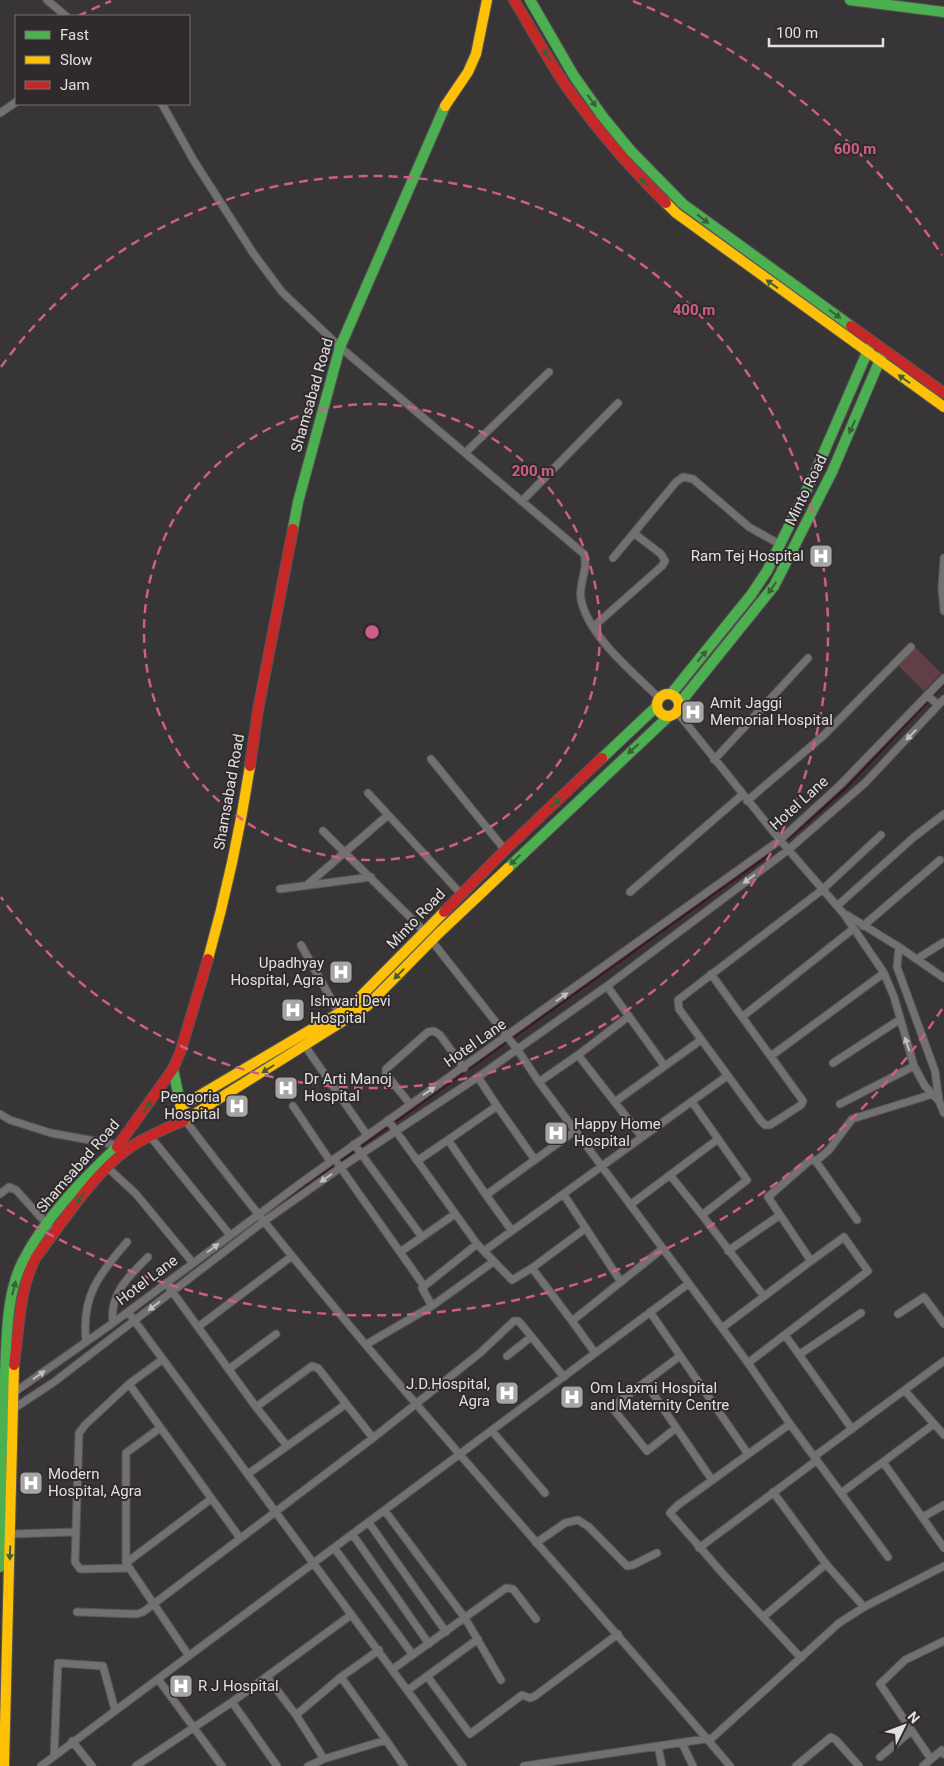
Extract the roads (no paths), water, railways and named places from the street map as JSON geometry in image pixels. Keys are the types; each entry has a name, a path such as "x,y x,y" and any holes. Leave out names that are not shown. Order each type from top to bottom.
{"main road":[{"name":"Shamsabad Road","path":"0,1567 1,1484 10,1302 23,1261 50,1228 123,1148 173,1069 222,909 242,818 258,710 298,502 340,347 440,113 468,72 476,54 487,0"},
{"path":"514,0 544,50 584,110 615,151 648,186 690,224 944,407"},
{"path":"530,0 574,76 603,117 662,184 710,224 944,393"},
{"path":"850,0 923,5 944,12"},
{"name":"Minto Road","path":"671,694 751,595 781,545 815,473 871,341"},
{"name":"Minto Road","path":"123,1148 185,1120 366,1006 559,818 675,711 774,586 829,479 885,350"},
{"path":"815,473 829,479"},
{"path":"671,694 675,711 662,714 658,702 671,694"},
{"name":"Minto Road","path":"180,1107 339,1013 375,984 424,931 505,850 658,702"},
{"path":"173,1069 180,1107 185,1120"},
{"name":"Shamsabad Road","path":"4,1766 11,1534 4,1410 12,1394 16,1341 24,1292 36,1257 50,1228 80,1185 123,1148"}],"street":[{"path":"47,0 65,15"},
{"path":"0,113 15,103"},
{"path":"163,105 194,161 265,270 282,292 340,347 584,554 587,563 580,596 585,616 616,655 658,702"},
{"path":"466,452 549,372"},
{"path":"522,502 618,403"},
{"path":"613,558 635,534 676,482 684,477 688,477 749,527 781,545"},
{"path":"593,627 662,566 665,561 661,554 635,534"},
{"path":"944,558 942,588 944,611"},
{"path":"747,801 823,736 911,647"},
{"path":"714,760 808,658"},
{"name":"Hotel Lane","path":"261,1219 332,1160 464,1068 780,840 840,785 944,678"},
{"path":"927,695 938,705"},
{"name":"Hotel Lane","path":"12,1394 113,1323 131,1316 170,1287 193,1263 230,1235 261,1219 478,1077 607,986 788,850 865,783 944,699"},
{"path":"675,711 747,801 844,914 884,973 894,997 899,1020 914,1066 925,1086 939,1101"},
{"path":"431,759 505,850"},
{"path":"368,794 461,894"},
{"path":"630,892 742,794"},
{"path":"837,906 914,837 944,814"},
{"path":"307,885 388,815"},
{"path":"324,831 424,931"},
{"path":"711,974 803,1100 801,1105 770,1125 764,1125 701,1040 677,1004 680,997 822,890 882,835"},
{"path":"863,926 940,860"},
{"path":"280,889 371,877"},
{"path":"844,914 899,947 944,978"},
{"path":"742,1017 853,929"},
{"path":"432,940 517,1049 538,1082 748,1363 790,1424 888,1557"},
{"path":"917,959 944,942"},
{"path":"301,945 339,1013"},
{"path":"899,947 897,967 935,1071 939,1101 944,1113"},
{"path":"772,1056 884,973"},
{"path":"607,986 664,1065"},
{"path":"538,1082 578,1055 629,1016"},
{"path":"833,1063 899,1020"},
{"path":"410,1104 386,1074 386,1069 428,1032 434,1031 440,1035 464,1068"},
{"path":"616,1101 701,1040"},
{"path":"305,1046 367,1135"},
{"path":"578,1055 616,1101 642,1137"},
{"path":"840,1104 914,1066"},
{"path":"484,1251 602,1168 727,1076"},
{"path":"478,1077 535,1160"},
{"path":"816,1161 829,1150 852,1119 933,1094"},
{"path":"692,1102 747,1180 702,1214"},
{"path":"292,1106 340,1168 424,1286"},
{"path":"417,1161 497,1106"},
{"path":"0,1114 10,1120 51,1133 123,1148"},
{"path":"185,1120 261,1219 460,1456 618,1634 730,1766"},
{"path":"388,1120 477,1244 512,1280 532,1268 586,1228"},
{"path":"486,1195 575,1132"},
{"path":"149,1135 230,1235"},
{"path":"630,1205 718,1139"},
{"path":"448,1140 512,1231"},
{"path":"354,1144 422,1237"},
{"path":"811,1260 768,1196 813,1159 858,1220"},
{"path":"107,1167 148,1207 193,1263"},
{"path":"670,1174 762,1295"},
{"path":"0,1194 8,1187 16,1190 50,1228"},
{"path":"564,1195 621,1282"},
{"path":"400,1252 455,1214"},
{"path":"728,1251 780,1215"},
{"path":"4,1410 54,1382 131,1316 261,1219"},
{"path":"722,1328 762,1295 844,1237 868,1271 748,1363"},
{"path":"86,1341 84,1324 86,1307 93,1288 128,1242"},
{"path":"432,1306 422,1291 424,1286 477,1244"},
{"path":"572,1321 662,1249"},
{"path":"198,1327 292,1256"},
{"path":"113,1323 111,1309 116,1294 148,1257"},
{"path":"367,1344 432,1306 493,1262"},
{"path":"532,1268 595,1353"},
{"path":"41,1766 72,1741 460,1456 688,1284"},
{"path":"170,1287 229,1370 287,1446"},
{"path":"898,1314 924,1297 944,1324"},
{"path":"650,1312 748,1454"},
{"path":"800,1354 861,1313"},
{"path":"131,1316 463,1766"},
{"path":"77,1612 137,1614 373,1438 480,1352 514,1321 518,1321 564,1377"},
{"path":"229,1370 276,1334"},
{"path":"785,1335 852,1429"},
{"path":"507,1356 531,1337"},
{"path":"676,1428 646,1451 614,1413 614,1406 680,1356"},
{"path":"163,1359 130,1384 85,1424 79,1433 75,1562 80,1569 128,1566 210,1499"},
{"path":"699,1548 852,1429 944,1361"},
{"path":"256,1406 312,1366 318,1368 373,1438"},
{"path":"644,1382 712,1480"},
{"path":"130,1384 210,1499 240,1538"},
{"path":"905,1391 944,1435"},
{"path":"248,1474 346,1404"},
{"path":"790,1424 670,1513 699,1548 802,1658"},
{"path":"841,1493 934,1424"},
{"path":"160,1428 126,1453 128,1566 189,1656"},
{"path":"492,1431 545,1493"},
{"path":"883,1462 944,1548"},
{"path":"773,1492 826,1564 864,1607"},
{"path":"923,1517 944,1506"},
{"path":"385,1511 465,1618 500,1680"},
{"path":"536,1543 565,1523 578,1520 589,1527 627,1566 657,1553"},
{"path":"369,1523 446,1632"},
{"path":"11,1534 76,1532"},
{"path":"353,1535 429,1644"},
{"path":"335,1549 413,1655"},
{"path":"764,1617 826,1564"},
{"path":"524,1766 707,1739 723,1730 839,1623 864,1607 944,1566"},
{"path":"392,1669 506,1588 510,1587 536,1619"},
{"path":"136,1766 232,1702 351,1615"},
{"path":"427,1676 470,1734 522,1696 530,1698 535,1696 618,1634"},
{"path":"408,1690 478,1639"},
{"path":"931,1759 880,1684 905,1660 944,1641"},
{"path":"296,1715 379,1650"},
{"path":"54,1756 58,1663 103,1666 115,1710"},
{"path":"267,1677 296,1715 324,1759"},
{"path":"158,1678 222,1766"},
{"path":"341,1678 404,1766"},
{"path":"232,1702 277,1766"},
{"path":"880,1756 912,1731"},
{"path":"796,1766 831,1737 836,1740 859,1766"},
{"path":"308,1766 324,1759 386,1740"},
{"path":"72,1741 92,1766"},
{"path":"682,1743 693,1766"},
{"path":"658,1746 662,1766"},
{"path":"923,1766 943,1751"}],"waterway":[{"path":"788,839 846,788 944,684"},
{"path":"231,1239 771,853"},
{"path":"18,1395 37,1381"}],"place":[{"name":"Ram Tej Hospital","path":"821,556"},
{"name":"Amit Jaggi Memorial Hospital","path":"693,712"},
{"name":"Upadhyay Hospital, Agra","path":"341,972"},
{"name":"Ishwari Devi Hospital","path":"293,1010"},
{"name":"Dr Arti Manoj Hospital","path":"286,1088"},
{"name":"Pengoria Hospital","path":"237,1106"},
{"name":"Happy Home Hospital","path":"556,1133"},
{"name":"J.D.Hospital, Agra","path":"507,1393"},
{"name":"Om Laxmi Hospital and Maternity Centre","path":"572,1397"},
{"name":"Modern Hospital, Agra","path":"31,1483"},
{"name":"R J Hospital","path":"181,1686"}]}
